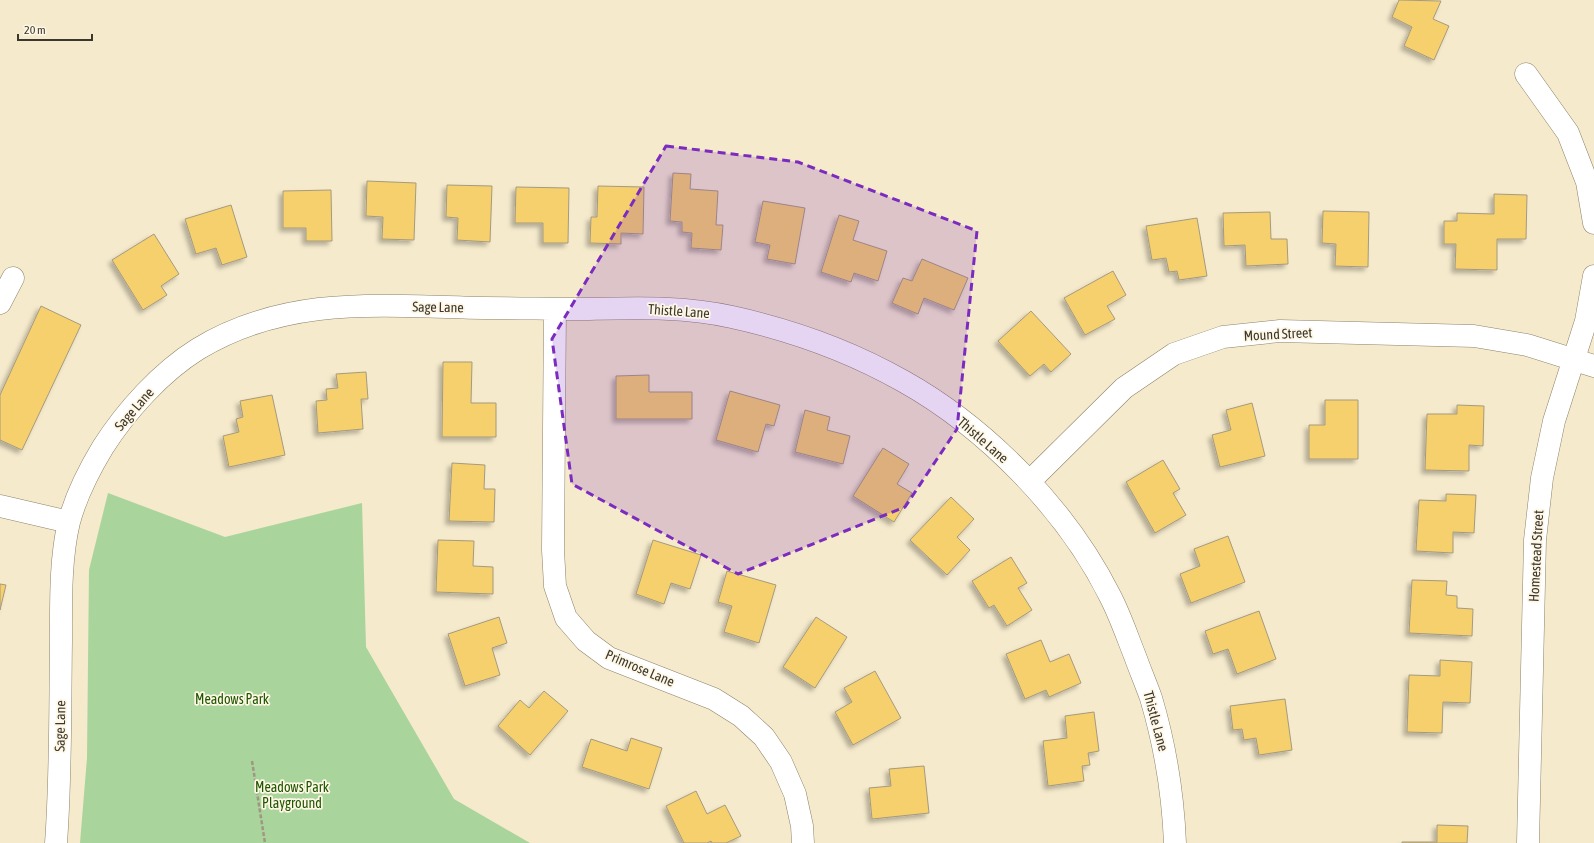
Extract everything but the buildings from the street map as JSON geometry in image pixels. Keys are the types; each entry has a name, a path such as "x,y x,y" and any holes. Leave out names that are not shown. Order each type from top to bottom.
{"street":[{"path":"1526,74 1568,133 1587,182 1594,223"},
{"name":"Homestead Street","path":"1528,843 1535,540 1542,478 1554,421 1584,363 1586,321 1594,276"},
{"path":"0,302 13,278"},
{"name":"Sage Lane","path":"56,843 59,802 61,608 63,565 69,522 86,478 105,444 130,409 164,376 198,349 240,328 276,317 317,309 364,306 556,309"},
{"name":"Thistle Lane","path":"556,309 632,308 683,311 726,315 780,329 821,343 868,362 905,382 943,406 977,432 1030,481 1074,536 1110,596 1151,698 1165,755 1174,822 1175,843"},
{"name":"Primrose Lane","path":"556,309 553,550 555,586 566,618 586,641 609,658 714,699 741,716 764,737 782,762 795,794 802,826 803,843"},
{"name":"Mound Street","path":"1030,481 1124,388 1174,354 1223,337 1280,331 1474,336 1527,345 1584,363"},
{"path":"0,506 69,522"}],"path":[{"path":"252,761 265,843"}],"highlighted area":[{"path":"666,146 798,162 977,231 957,429 905,507 738,574 572,484 552,339"}],"green space":[{"name":"Meadows Park","path":"108,493 225,537 362,503 366,647 454,799 530,843 80,843 87,758 89,570"}],"park label":[{"name":"Meadows Park Playground","path":"292,796"}]}
